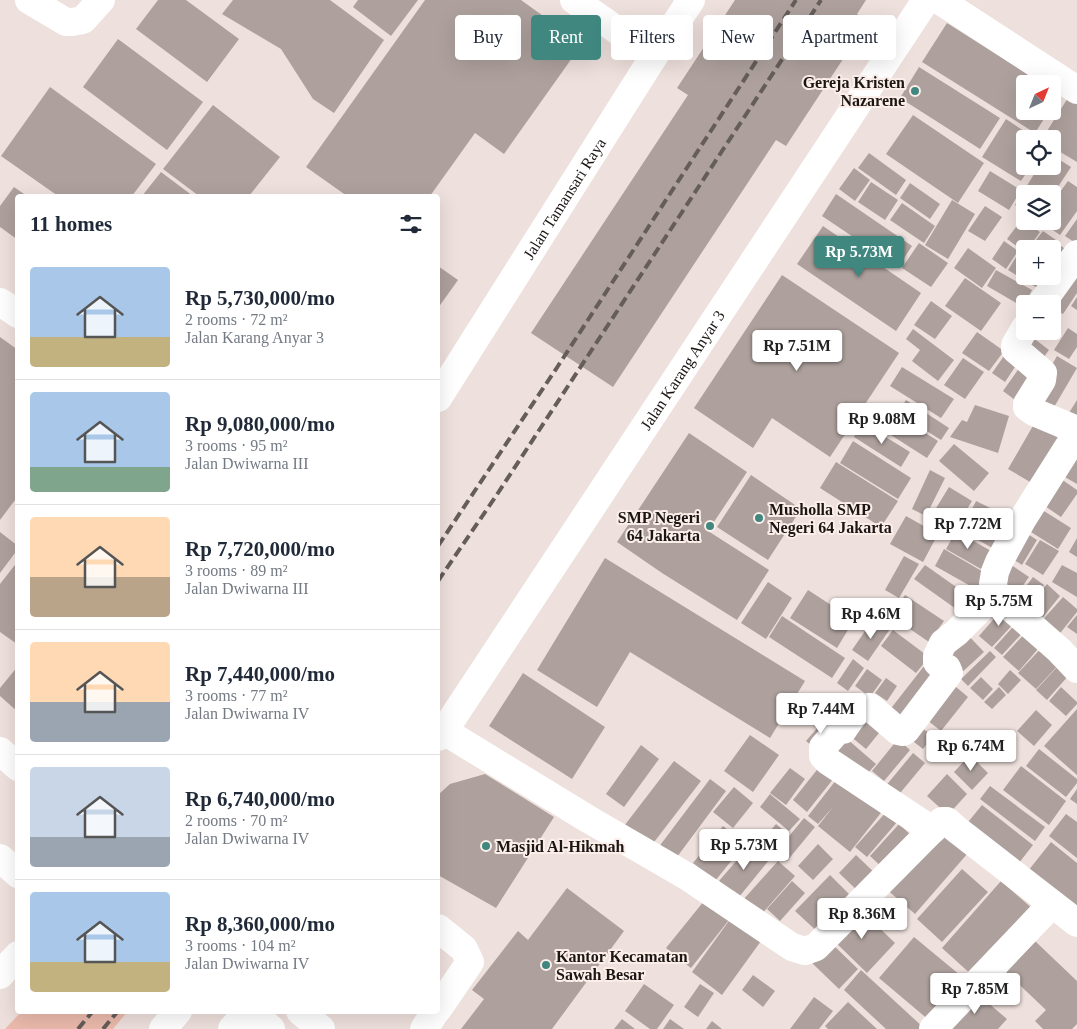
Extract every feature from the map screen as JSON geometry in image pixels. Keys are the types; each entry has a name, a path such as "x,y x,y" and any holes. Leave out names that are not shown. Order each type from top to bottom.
{"street":[{"path":"29,0 66,22 83,20 100,0"},
{"path":"574,0 611,26"},
{"name":"Jalan Tamansari Raya","path":"681,15 691,0"},
{"name":"Jalan Karang Anyar 3","path":"441,734 926,0"},
{"path":"939,0 1077,90"},
{"name":"Jalan Tamansari Raya","path":"440,395 651,60"},
{"path":"1047,295 1077,254"},
{"path":"0,302 15,312"},
{"path":"1018,340 1015,349 1043,373 1042,380 1027,406 1034,412 1077,431 1022,520 999,562 993,584 996,594 1060,650 1077,668"},
{"path":"996,594 943,643 937,656 937,662 947,668 949,673 906,730 903,732 898,731 870,707 866,706 858,711 843,730 838,730 823,747 823,756 828,761 944,829 1077,923"},
{"path":"441,734 688,877 792,947 805,951 816,947 944,829"},
{"path":"0,751 15,764"},
{"path":"0,858 15,871"},
{"path":"933,1029 1052,904"},
{"path":"440,930 464,949 470,962 440,1006"},
{"path":"0,975 15,958"},
{"path":"163,1029 176,1014"},
{"path":"232,1029 246,1014"},
{"path":"252,1014 270,1029"},
{"path":"304,1014 321,1029"},
{"path":"424,1029 434,1014"}],"shaded area":[{"path":"19,1014 126,1014 113,1029 5,1029"}],"building":[{"path":"158,0 186,0 239,39 207,82 136,29"},
{"path":"233,0 330,0 384,40 334,113 313,99 281,49 222,14"},
{"path":"358,0 418,0 391,36 353,7"},
{"path":"425,0 521,0 542,15 531,15 531,60 571,60 504,154 475,133 431,194 344,194 306,167"},
{"path":"735,0 866,0 857,14 859,15 783,15 783,60 842,60 786,146 776,140 613,387 531,333 688,95 677,88 703,49 703,60 773,60 773,15 725,15"},
{"path":"947,23 1029,75 1016,75 1016,120 1043,120 1037,130 1030,130 922,62"},
{"path":"118,39 203,102 167,150 83,87"},
{"path":"919,67 1000,118 980,149 900,98"},
{"path":"50,87 156,164 134,194 55,194 1,156"},
{"path":"1071,93 1077,97 1077,162 1061,152 1061,130 1048,130 1054,120 1061,120 1061,109"},
{"path":"213,105 280,157 251,194 196,194 163,169"},
{"path":"913,115 984,163 958,203 886,154"},
{"path":"1006,119 1022,130 1016,130 1016,175 1025,175 1021,181 982,157"},
{"path":"869,153 906,180 896,195 858,168"},
{"path":"1061,161 1071,167 1059,185 1027,185 1033,175 1061,175"},
{"path":"854,168 870,180 855,201 839,189"},
{"path":"990,171 1016,187 1016,198 1009,210 978,191"},
{"path":"161,172 190,194 144,194"},
{"path":"1068,181 1077,187 1077,211 1060,235 1053,230 1061,230 1061,191"},
{"path":"871,182 898,200 885,220 858,202"},
{"path":"910,183 940,204 930,219 900,198"},
{"path":"14,187 24,194 15,194 15,238 0,227 0,206"},
{"path":"836,194 912,246 898,267 822,216"},
{"path":"952,200 975,214 948,259 925,245"},
{"path":"902,203 935,226 924,243 890,220"},
{"path":"985,206 1002,217 985,241 968,231"},
{"path":"1077,219 1077,244 1065,236"},
{"path":"823,226 921,293 896,331 797,264"},
{"path":"1016,227 1016,230 1037,230 1040,232 1034,240 1016,240 1016,246 1007,239"},
{"path":"1043,231 1056,240 1036,240"},
{"path":"1004,241 1016,250 1016,254 1006,269 992,259"},
{"path":"919,243 948,263 931,287 902,268"},
{"path":"1061,246 1073,255 1061,267"},
{"path":"968,248 996,268 982,288 954,268"},
{"path":"1016,257 1016,275 1008,270"},
{"path":"1077,257 1077,293 1063,314 1061,313 1061,295 1058,295"},
{"path":"440,267 458,280 440,305"},
{"path":"996,270 1016,281 1016,285 1023,285 1032,290 1029,295 1016,295 1016,303 987,286"},
{"path":"782,275 899,353 830,457 772,418 753,448 694,408"},
{"path":"965,278 1001,303 981,331 945,306"},
{"path":"1032,285 1041,285 1039,289"},
{"path":"1077,297 1077,310 1071,306"},
{"path":"931,301 952,316 935,339 914,325"},
{"path":"1068,328 1077,334 1077,347 1069,359 1054,350"},
{"path":"913,329 954,360 938,381 912,361 920,350 906,339"},
{"path":"977,332 1004,351 989,371 962,353"},
{"path":"0,337 15,348 15,500 0,520"},
{"path":"1030,340 1036,340 1049,350 1041,361 1024,349"},
{"path":"1004,356 1017,364 1005,382 992,373"},
{"path":"1057,356 1077,368 1050,414 1030,403"},
{"path":"963,358 984,372 965,399 944,385"},
{"path":"1022,364 1042,378 1023,406 1003,391"},
{"path":"902,367 954,399 941,418 890,386"},
{"path":"906,400 949,428 941,440 898,413"},
{"path":"1077,400 1077,423 1067,416"},
{"path":"975,405 1009,416 998,453 950,437 962,420 967,422"},
{"path":"883,406 938,441 927,458 872,423"},
{"path":"863,423 910,452 901,467 854,437"},
{"path":"1034,424 1063,440 1037,486 1008,469"},
{"name":"SMP Negeri 64 Jakarta","path":"689,433 747,472 708,531 769,570 737,620 617,542"},
{"path":"1077,437 1077,484 1056,472"},
{"path":"853,441 911,478 898,499 840,463"},
{"path":"954,444 989,473 974,491 939,461"},
{"path":"836,462 898,501 881,527 820,488"},
{"path":"930,470 945,478 926,516 912,509"},
{"path":"1054,474 1077,490 1077,494 1061,517 1036,500"},
{"name":"Musholla SMP Negeri 64 Jakarta","path":"751,475 801,509 768,560 717,527"},
{"path":"949,487 972,501 953,532 930,518"},
{"path":"976,501 1017,521 1010,536 969,515"},
{"path":"1036,506 1071,528 1058,549 1023,527"},
{"path":"906,516 938,534 923,562 890,544"},
{"path":"966,516 1008,540 1001,553 959,529"},
{"path":"1020,529 1037,540 1022,565 1005,554"},
{"path":"956,531 991,551 981,569 946,549"},
{"path":"0,532 15,544 15,553 0,573"},
{"path":"1077,538 1077,557 1069,552"},
{"path":"1040,540 1059,551 1043,575 1025,564"},
{"path":"944,549 992,577 983,593 935,566"},
{"path":"904,556 919,564 899,598 885,590"},
{"path":"605,558 805,681 770,738 630,652 597,707 537,670"},
{"path":"1007,562 1029,577 1014,598 993,584"},
{"path":"15,565 15,643 0,632 0,584"},
{"path":"925,565 969,596 959,611 914,579"},
{"path":"1062,565 1077,573 1077,597 1052,582"},
{"path":"1033,577 1044,585 1027,606 1017,598"},
{"path":"768,582 792,598 766,639 741,623"},
{"path":"1047,584 1060,596 1039,622 1025,610"},
{"path":"808,590 854,620 837,648 790,618"},
{"path":"905,595 944,621 929,642 891,616"},
{"path":"1063,597 1077,609 1077,612 1057,637 1040,623"},
{"path":"1005,606 1019,618 992,647 979,636"},
{"path":"1077,615 1077,634 1067,627"},
{"path":"782,616 845,658 832,678 769,637"},
{"path":"874,618 890,629 868,661 852,650"},
{"path":"1020,619 1028,627 1002,655 994,648"},
{"path":"1029,629 1044,642 1019,671 1003,657"},
{"path":"893,630 929,657 916,673 881,646"},
{"path":"966,633 984,652 958,676 940,657"},
{"path":"1046,643 1064,659 1036,689 1018,673"},
{"path":"990,651 996,657 968,686 961,679"},
{"path":"853,659 864,668 848,691 837,683"},
{"path":"928,661 945,674 901,729 885,716"},
{"path":"1058,666 1069,675 1047,700 1036,690"},
{"path":"867,669 882,680 870,697 855,686"},
{"path":"15,670 15,709 0,696 0,688"},
{"path":"1010,670 1021,680 1008,694 998,684"},
{"path":"523,673 605,727 572,779 489,726"},
{"path":"981,677 993,689 983,700 970,688"},
{"path":"886,678 897,686 887,701 875,693"},
{"path":"949,681 968,697 941,731 922,716"},
{"path":"999,687 1006,695 992,709 984,702"},
{"path":"1061,687 1077,702 1066,716 1049,701"},
{"path":"840,701 855,713 842,729 827,717"},
{"path":"1077,709 1077,775 1044,746"},
{"path":"1036,710 1052,725 1034,746 1017,731"},
{"path":"861,711 883,728 866,749 844,731"},
{"path":"825,719 836,729 817,750 806,741"},
{"path":"915,723 933,736 923,749 905,735"},
{"path":"839,732 876,764 861,781 824,749"},
{"path":"750,735 779,755 753,792 724,771"},
{"path":"898,739 910,750 884,781 872,771"},
{"path":"641,745 659,759 624,807 606,794"},
{"path":"1039,749 1077,779 1077,783 1066,797 1026,766"},
{"path":"913,753 925,763 896,798 884,788"},
{"path":"970,755 988,773 972,790 954,772"},
{"path":"674,761 701,781 648,850 621,830"},
{"path":"824,761 838,773 807,812 793,800"},
{"path":"1021,766 1066,801 1049,825 1003,790"},
{"path":"790,768 805,779 786,805 770,793"},
{"name":"Masjid Al-Hikmah","path":"485,774 554,817 496,908 440,876 440,793 450,784"},
{"path":"947,774 967,794 948,815 927,796"},
{"path":"840,775 884,809 850,852 818,826 833,807 818,824 808,816"},
{"path":"710,779 726,791 674,861 658,848"},
{"path":"990,786 1045,827 1035,841 980,799"},
{"path":"734,787 753,803 733,828 713,812"},
{"path":"1077,789 1077,804 1070,799"},
{"path":"770,794 800,819 789,831 760,807"},
{"path":"982,805 1033,845 1015,868 964,827"},
{"path":"887,811 898,821 867,857 855,847"},
{"path":"1066,814 1077,822 1077,858 1049,836"},
{"path":"804,818 815,827 787,861 776,852"},
{"path":"776,824 788,834 772,853 760,843"},
{"path":"899,824 913,837 885,870 870,856"},
{"path":"723,826 745,844 715,881 693,863"},
{"path":"938,827 968,853 915,914 885,888"},
{"path":"1051,842 1077,863 1077,909 1028,871"},
{"path":"818,844 833,859 813,880 798,866"},
{"path":"750,845 769,860 739,897 719,881"},
{"path":"856,855 878,876 861,894 839,873"},
{"path":"778,861 795,876 760,916 743,900"},
{"path":"962,869 988,892 942,942 917,919"},
{"path":"830,875 856,901 822,936 795,911"},
{"path":"792,881 805,893 780,921 767,909"},
{"path":"1001,881 1034,910 974,977 942,948"},
{"name":"Kantor Kecamatan Sawah Besar","path":"567,888 624,931 552,1029 461,1029 484,999 472,990 518,931 528,940"},
{"path":"704,901 729,920 691,968 666,948"},
{"path":"858,907 895,943 867,973 830,937"},
{"path":"731,918 761,941 722,995 692,972"},
{"path":"914,937 966,980 930,1021 879,978"},
{"path":"1035,941 1077,981 1077,1024 1072,1029 1043,1029 1035,1021 1046,1010 1006,972"},
{"path":"831,943 858,969 839,989 812,963"},
{"path":"861,970 925,1029 886,1029 844,990"},
{"path":"753,975 775,991 763,1007 742,990"},
{"path":"644,984 674,1005 657,1029 650,1029 625,1011"},
{"path":"700,984 714,993 698,1017 684,1007"},
{"path":"973,990 1007,1019 998,1029 939,1029"},
{"path":"814,997 833,1011 819,1029 790,1029"},
{"path":"848,1002 877,1029 828,1029 825,1026"},
{"path":"622,1019 635,1029 614,1029"},
{"path":"670,1019 684,1029 663,1029"},
{"path":"712,1021 722,1029 706,1029"}],"railway":[{"path":"440,543 558,366 796,0"},
{"path":"440,578 496,496 821,0"},
{"path":"78,1029 90,1014"},
{"path":"103,1029 116,1014"}],"place":[{"name":"Gereja Kristen Nazarene","path":"915,91"},
{"name":"Musholla SMP Negeri 64 Jakarta","path":"759,518"},
{"name":"SMP Negeri 64 Jakarta","path":"710,526"},
{"name":"Masjid Al-Hikmah","path":"486,846"},
{"name":"Kantor Kecamatan Sawah Besar","path":"546,965"}]}
